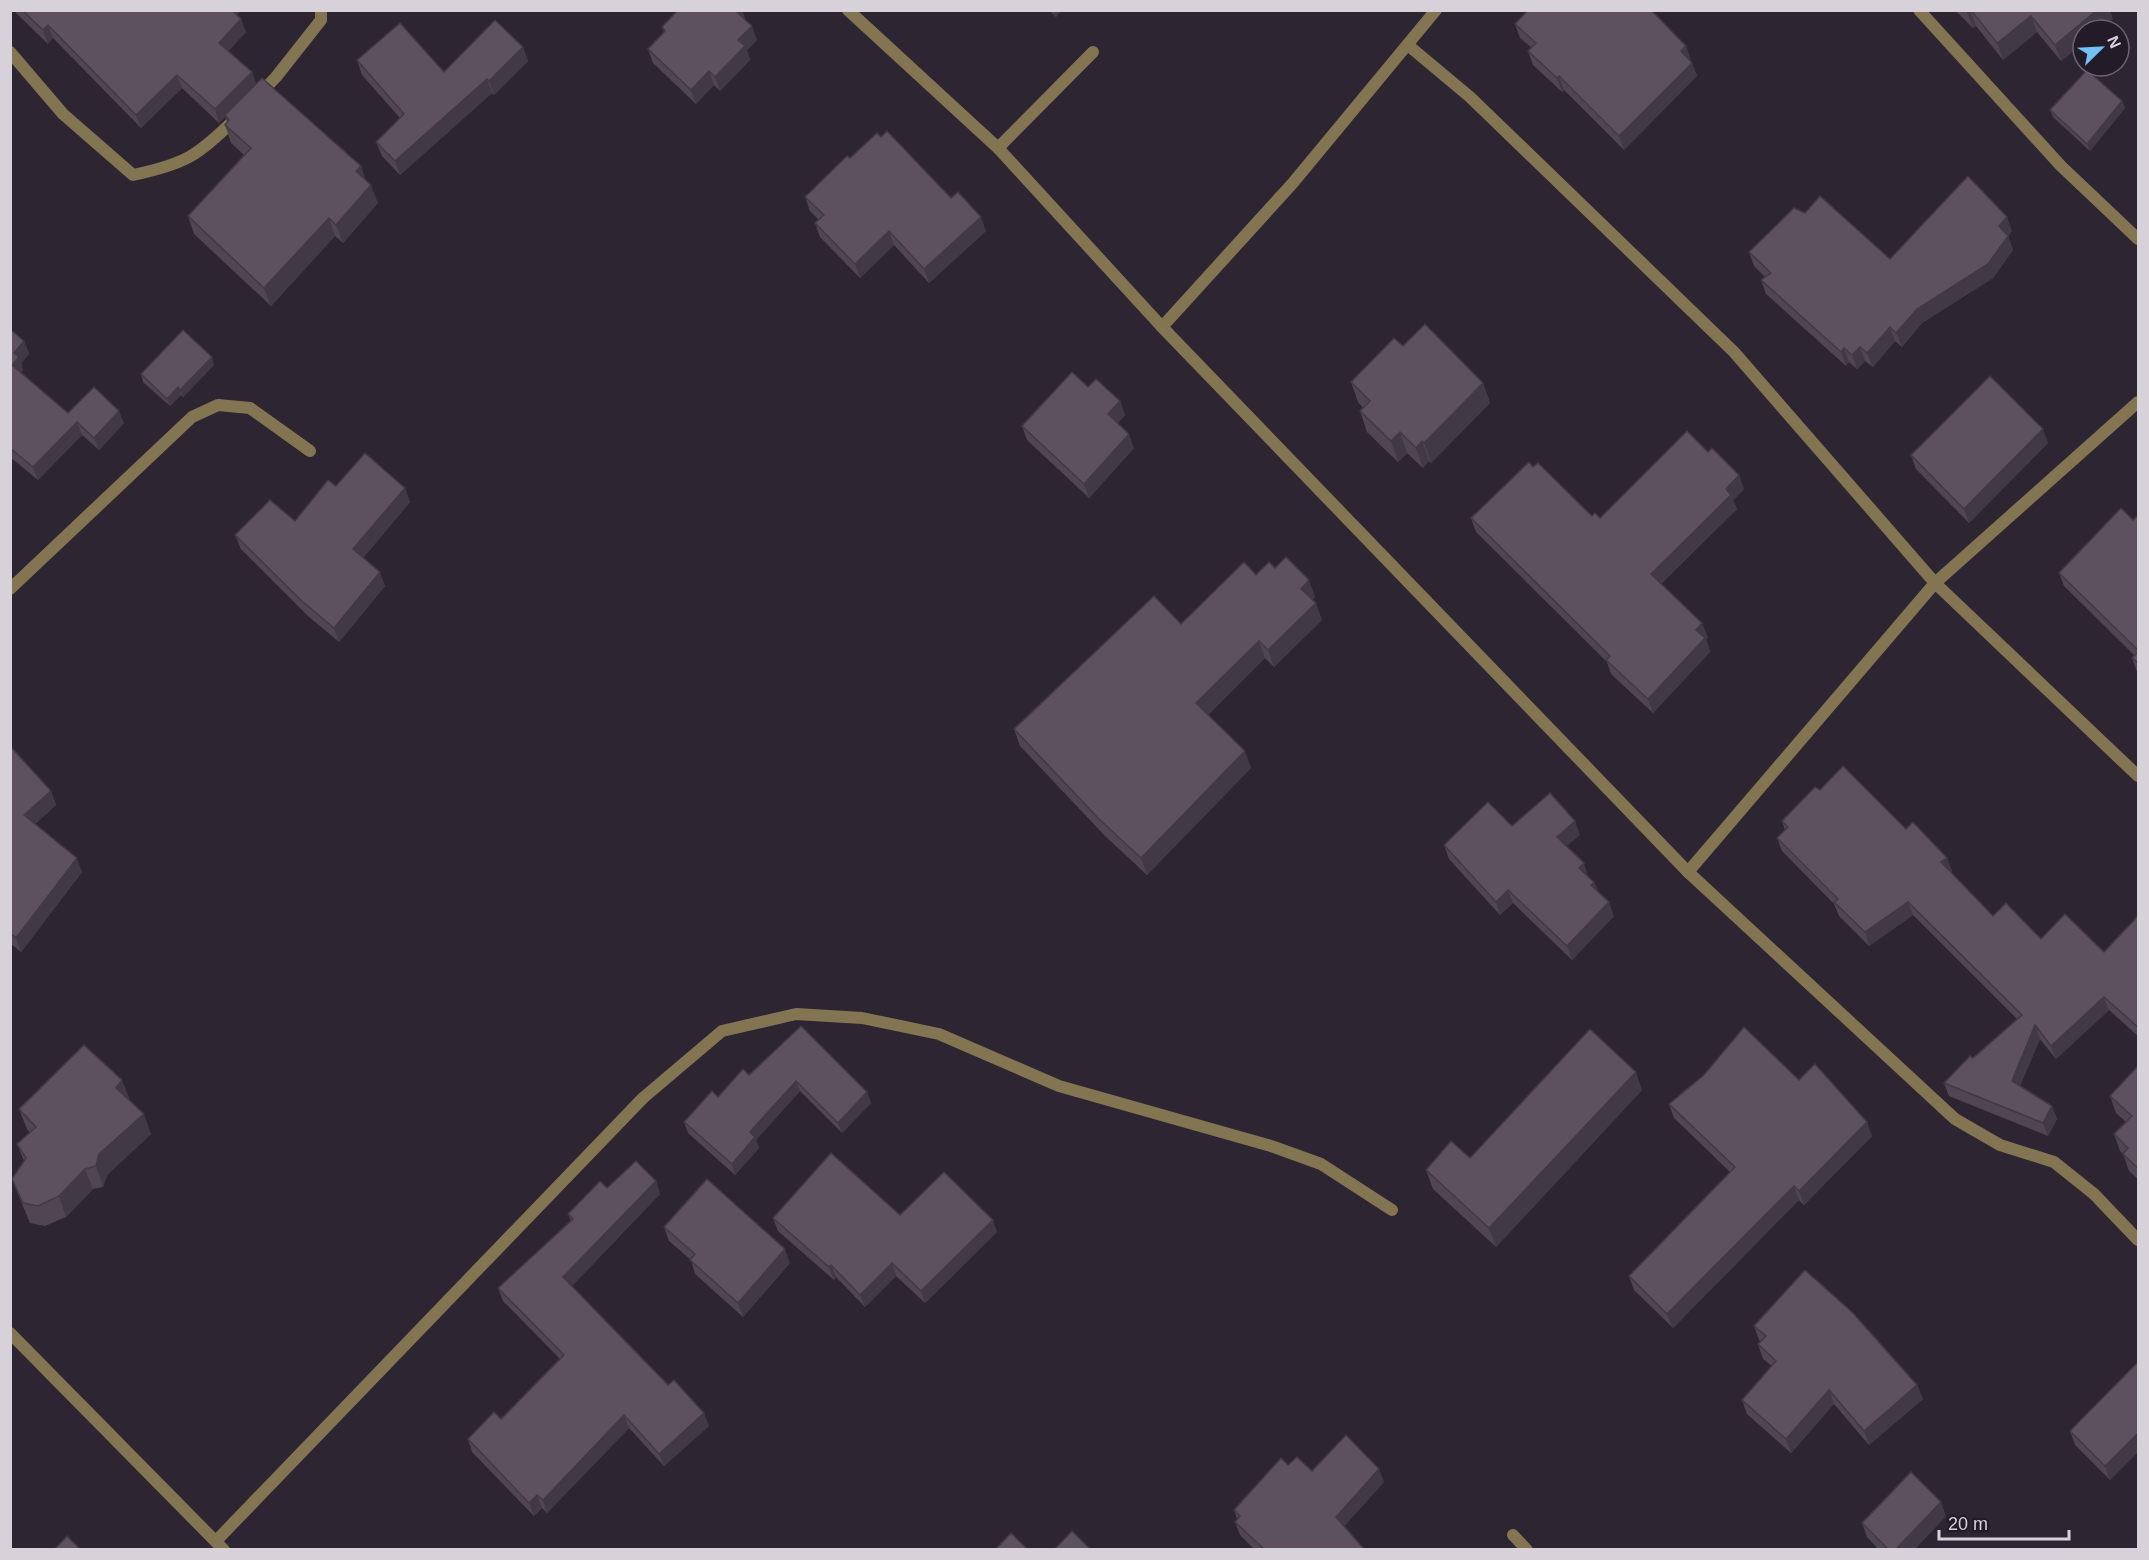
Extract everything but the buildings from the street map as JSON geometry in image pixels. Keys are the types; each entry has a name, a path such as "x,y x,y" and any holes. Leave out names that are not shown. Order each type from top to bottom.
{"street":[{"path":"10,52 63,114 132,175 172,166 206,148 276,77 321,20 321,10"},
{"path":"848,10 998,147 1162,327 1688,872 1955,1119 2000,1145 2054,1162 2094,1194 2139,1240"},
{"path":"1162,327 1254,228 1409,46 1436,10"},
{"path":"1919,10 2061,166 2139,239"},
{"path":"1409,46 1470,98 1734,352 1935,583 2139,776"},
{"path":"998,147 1093,52"},
{"path":"1688,872 1935,583 2139,402"},
{"path":"10,589 192,417 218,405 250,408 310,451"},
{"path":"10,1333 220,1545 643,1098 722,1030 796,1014 862,1018 939,1034 1059,1086 1271,1146 1321,1164 1392,1210"},
{"path":"1513,1535 1527,1550"}]}
